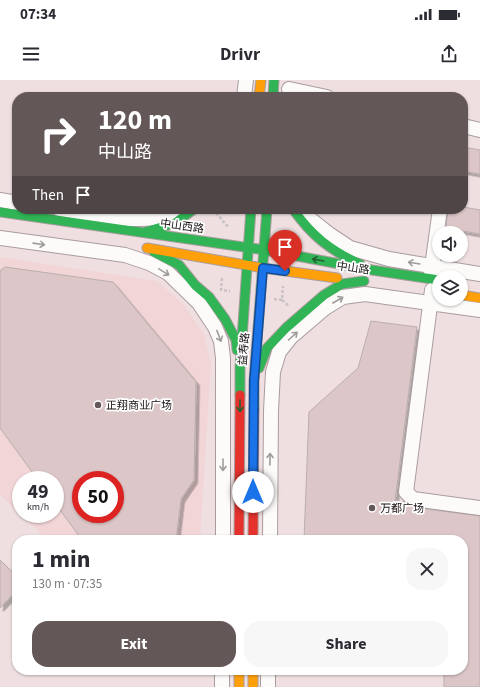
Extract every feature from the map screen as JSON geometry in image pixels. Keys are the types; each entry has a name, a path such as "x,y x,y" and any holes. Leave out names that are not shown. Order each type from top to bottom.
{"main road":[{"path":"260,92 261,80"},
{"path":"273,92 274,80"},
{"name":"中山西路","path":"0,212 12,214"},
{"name":"中山西路","path":"14,214 265,250"},
{"path":"142,232 175,223 187,214"},
{"name":"益寿路","path":"239,535 240,368 251,214"},
{"name":"益寿路","path":"253,535 254,381 267,214"},
{"path":"296,214 304,225 323,244 372,270"},
{"path":"240,368 236,340 225,319 209,298 179,265 143,248 263,268"},
{"name":"中山路","path":"265,250 372,270 432,285"},
{"name":"中山路","path":"254,381 267,348 286,328 324,295 342,284 368,282 263,268"},
{"path":"468,296 480,298"},
{"path":"238,687 239,675"},
{"path":"252,687 253,675"}],"street":[{"path":"245,92 246,80"},
{"path":"289,89 303,92"},
{"path":"468,127 480,130"},
{"path":"0,200 12,202"},
{"path":"91,214 130,220 159,217 166,214"},
{"path":"307,214 310,219 350,248 389,259 432,285"},
{"path":"434,270 439,214"},
{"path":"0,238 125,256 149,263 168,273 198,303 215,327 221,341 223,358 222,535"},
{"path":"468,277 480,274"},
{"path":"432,285 406,492 413,498 480,508"},
{"path":"270,535 272,380 279,352 291,337 325,308 343,297 432,285"},
{"path":"468,304 480,310"},
{"path":"222,675 222,687"},
{"path":"268,675 268,687"}],"path":[{"path":"217,214 228,228"}],"shaded area":[{"name":"正翔商业广场","path":"0,257 157,281 183,304 204,334 211,364 200,535 43,535 30,523 64,523 64,471 12,471 12,506 0,495"}],"building":[{"path":"468,148 480,150 480,174 468,172"},
{"path":"468,208 480,210 480,234 468,232 468,226 446,226 447,214 468,214"},
{"name":"正翔商业广场","path":"5,267 113,282 196,382 194,480 181,499 177,535 78,535 64,515 64,471 31,471 0,428 0,271"},
{"name":"万都广场","path":"371,321 417,327 395,501 404,502 412,507 480,516 480,687 444,687 444,675 468,675 468,535 304,535 309,412 358,368"},
{"path":"0,560 12,572 12,595 0,608"}],"traffic: fast":[{"path":"273,92 274,80"},
{"path":"0,212 12,214"},
{"path":"14,214 265,250 372,270 432,279"},
{"path":"145,232 175,223 187,214"},
{"path":"240,395 240,367 251,214"},
{"path":"254,410 254,381 267,214"},
{"path":"296,214 307,227 322,241 331,248 360,264"},
{"path":"154,252 179,265 195,285 209,297 225,319 236,340 237,350"},
{"path":"259,368 267,348 286,328 324,295 342,284 364,281"}],"traffic: slow":[{"path":"260,92 261,80"},
{"path":"147,248 263,268 337,278"},
{"path":"468,296 480,298"},
{"path":"239,675 239,687"},
{"path":"253,675 253,687"}],"traffic: jam":[{"path":"239,535 240,395"},
{"path":"253,535 254,410"}],"place":[{"name":"正翔商业广场","path":"98,405"},
{"name":"万都广场","path":"372,508"}],"route":[{"path":"253,492 254,381 263,268 285,271"}]}
